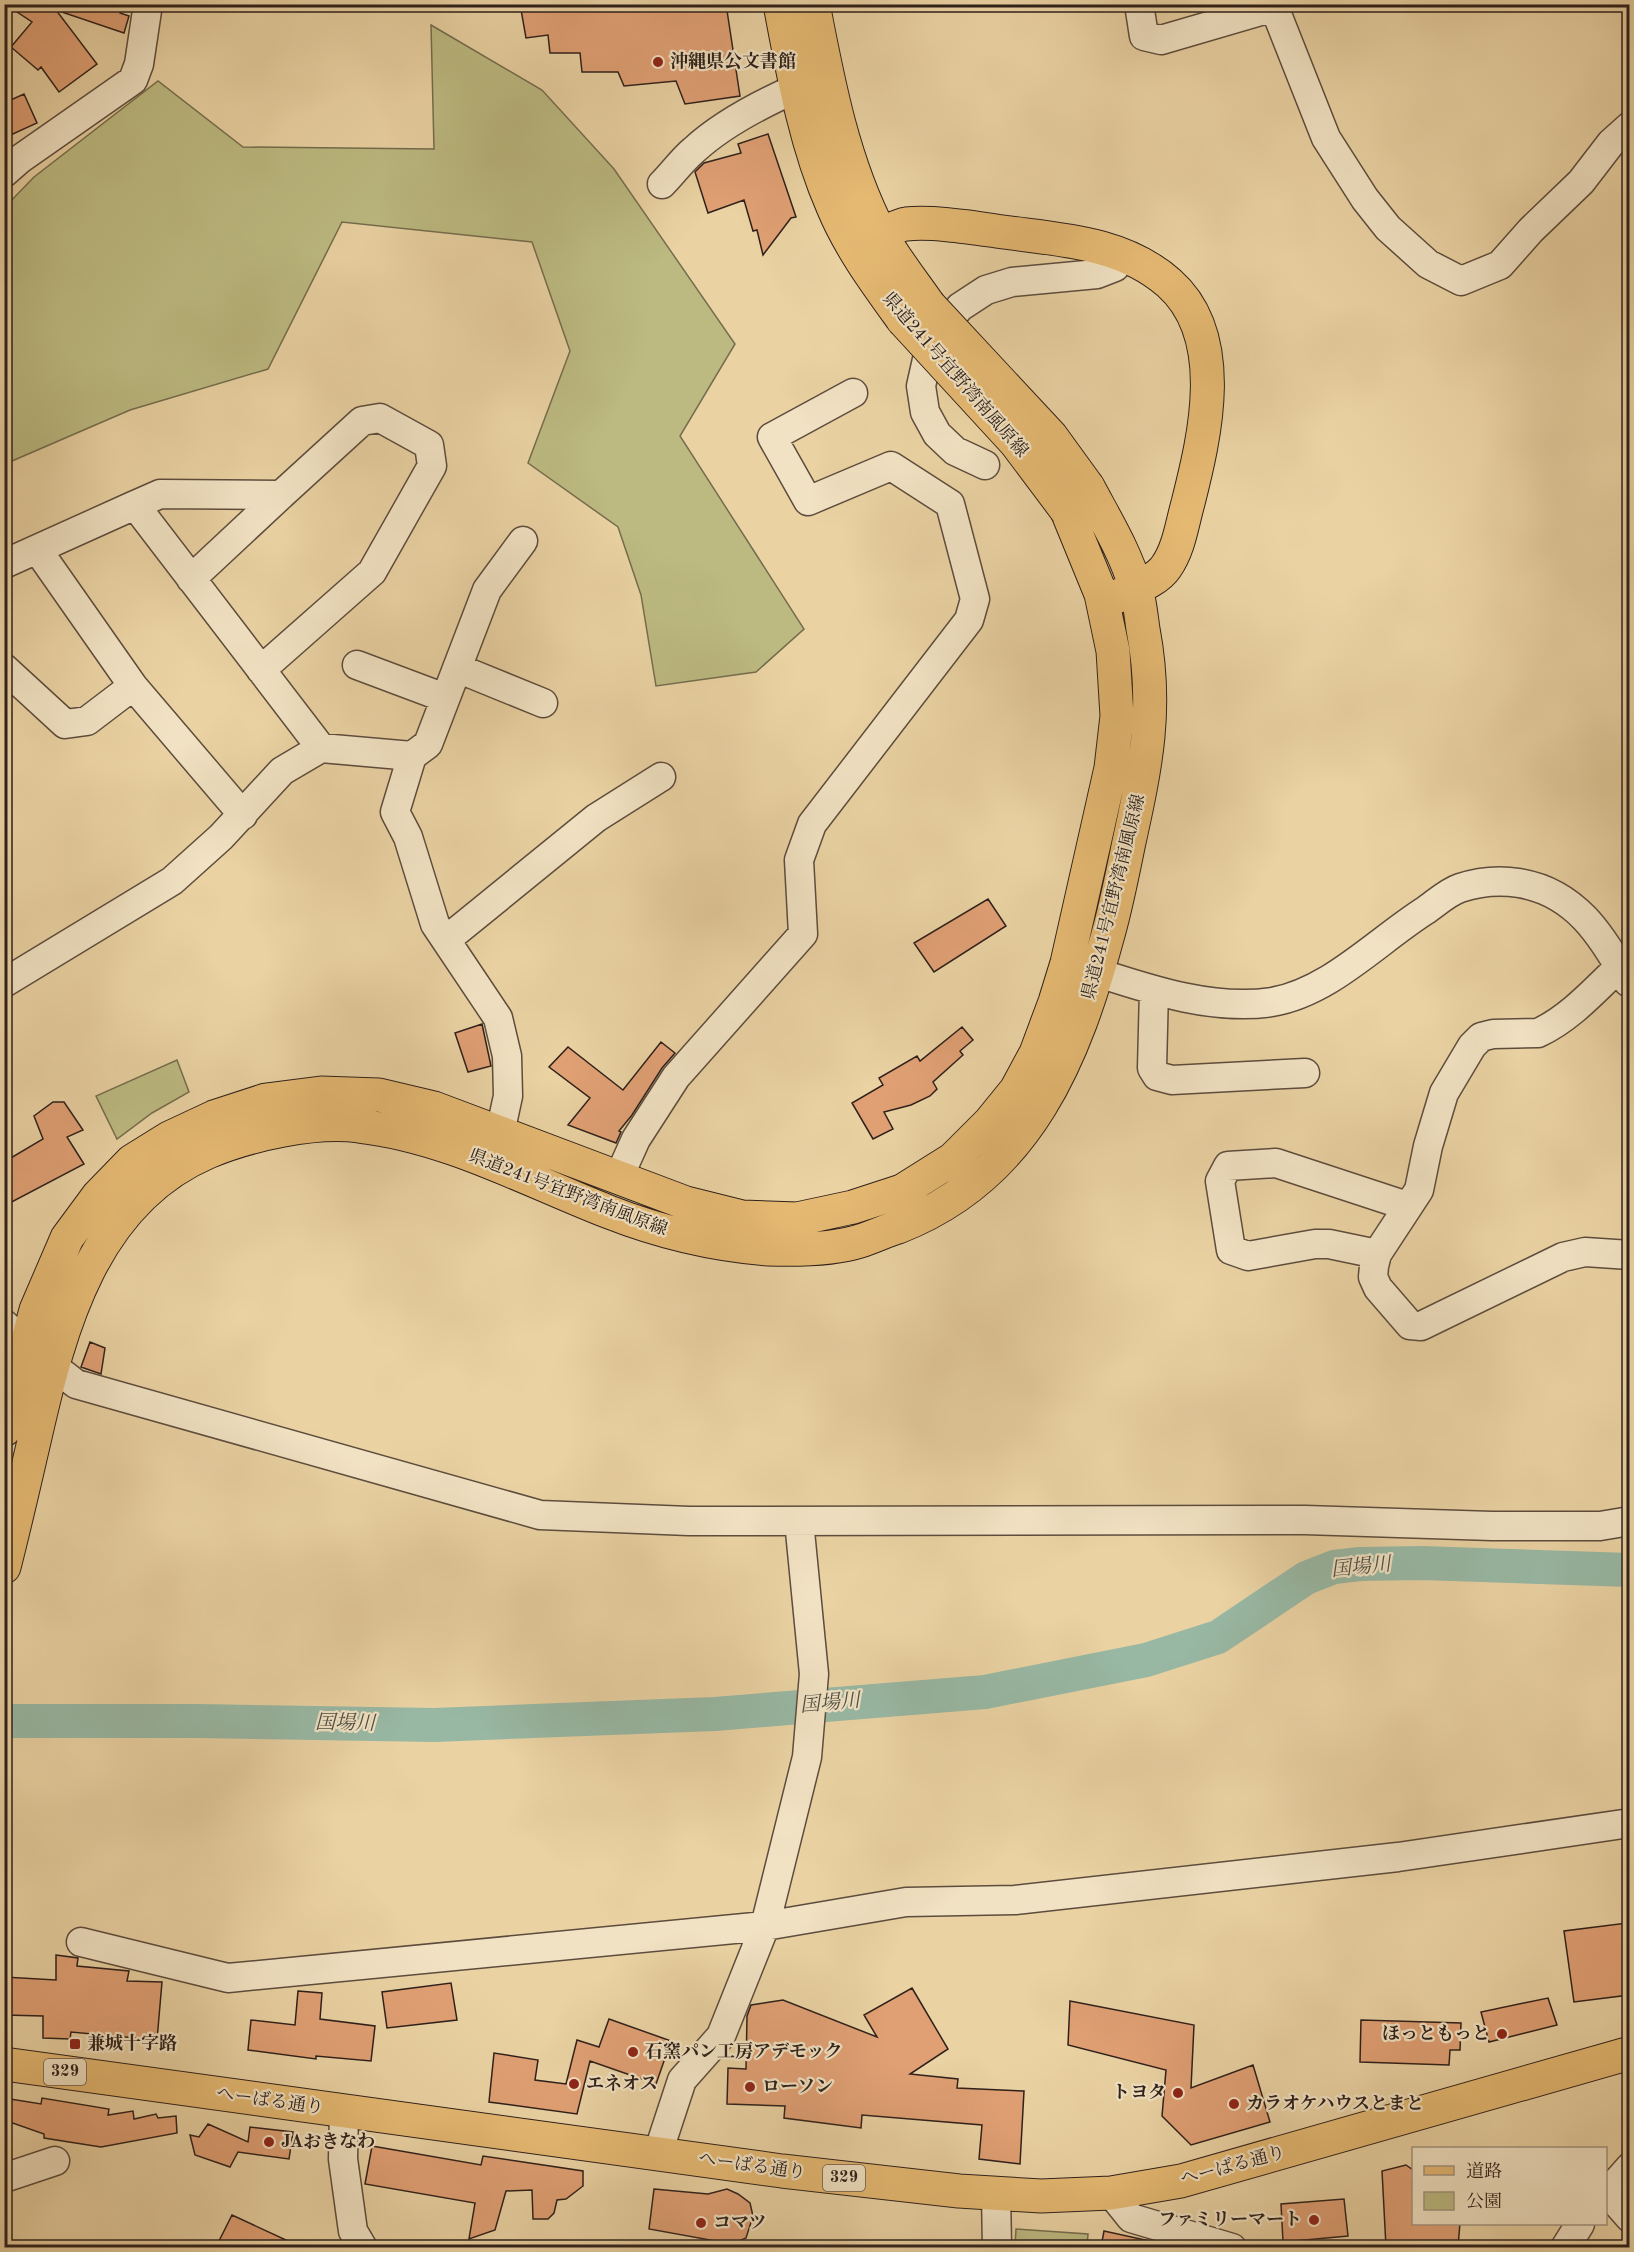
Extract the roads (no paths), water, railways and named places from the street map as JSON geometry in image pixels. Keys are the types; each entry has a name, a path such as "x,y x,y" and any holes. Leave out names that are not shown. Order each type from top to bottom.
{"main road":[{"name":"県道241号宜野湾南風原線","path":"4,1430 15,1335 36,1310 68,1238 98,1196 132,1161 169,1138 214,1117 278,1098 321,1093 379,1095 434,1108 686,1203 742,1217 797,1219 854,1207 902,1191 953,1159 990,1122 1016,1090 1043,1034 1082,968 1117,895 1149,741 1152,705 1149,663 1136,587 1112,532 1088,487 1051,436 867,270 833,208 809,139 780,4"},
{"name":"県道241号宜野湾南風原線","path":"4,1567 52,1365 65,1320 82,1281 101,1245 131,1207 165,1177 207,1152 289,1129 356,1125 426,1139 615,1215 682,1236 743,1247 793,1250 856,1243 912,1221 947,1203 986,1174 1023,1133 1056,1083 1081,1023 1082,968 1117,716 1113,651 1101,594 1066,511 916,312 848,156 828,84 813,4"},
{"path":"881,234 905,224 970,228 1073,241 1125,255 1149,267 1182,297 1193,316 1202,344 1208,367 1208,390 1194,477 1175,554 1159,576 1103,603"},
{"name":"へーばる通り","path":"4,2064 782,2171 996,2194 1041,2196 1111,2193 1181,2181 1629,2053"}],"street":[{"path":"4,173 20,159 133,80 139,64 148,4"},
{"path":"1139,4 1144,36 1161,40 1274,6 1326,138 1365,200 1388,228 1428,264 1461,281 1500,265 1531,230 1581,182 1611,143 1629,126"},
{"path":"662,183 707,140 759,105 797,88"},
{"path":"985,465 955,451 937,434 925,412 921,386 928,355 943,327 960,307 986,290 1012,282 1097,274 1115,267 1125,255"},
{"path":"618,1179 636,1138 676,1077 803,934 799,860 812,824 969,620 975,599 950,504 891,466 808,501 772,437 853,393"},
{"path":"191,579 362,421 380,418 429,445 432,466 372,572 261,670"},
{"path":"4,564 159,494 281,495"},
{"path":"135,505 321,748"},
{"path":"500,1133 508,1095 507,1056 498,1018 435,924 408,837 395,812 412,756 428,744 487,590 523,541"},
{"path":"37,549 134,686 243,815"},
{"path":"357,665 445,698"},
{"path":"4,668 65,724 87,721 134,686"},
{"path":"457,668 543,703"},
{"path":"4,982 172,881 243,815 282,771 321,748 412,756"},
{"path":"446,940 596,818 661,777"},
{"path":"1082,968 1179,997 1234,1003 1271,1002 1301,994 1327,982 1401,926 1458,889 1497,882 1531,885 1555,893 1576,909 1594,928 1625,975 1538,1033 1481,1036 1472,1046 1444,1093 1428,1146 1419,1190 1377,1254 1373,1277 1378,1288 1410,1325 1421,1326 1563,1257 1585,1252 1629,1255"},
{"path":"1154,990 1152,1068 1157,1076 1172,1080 1305,1073"},
{"path":"1377,1254 1329,1244 1315,1244 1248,1256 1231,1250 1220,1180 1228,1166 1276,1163 1407,1206"},
{"path":"15,1335 76,1384 540,1515 689,1521 1305,1520 1492,1526 1589,1526 1629,1521"},
{"path":"658,2153 682,2080 721,2036 765,1926 807,1757 814,1674 799,1521"},
{"path":"81,1942 228,1978 765,1926 906,1902 1027,1899 1398,1857 1629,1823"},
{"path":"344,2111 343,2159 353,2231 363,2247"},
{"path":"4,2178 55,2161"},
{"path":"1607,2192 1629,2167"},
{"path":"1111,2193 1131,2218 1232,2247"},
{"path":"996,2194 997,2247"},
{"path":"1607,2194 1629,2218"},
{"path":"1565,2247 1579,2225"}],"waterway":[{"name":"国場川","path":"4,1721 198,1721 434,1725 715,1714 985,1692 1146,1660 1218,1637 1306,1578 1334,1567 1360,1564 1422,1563 1630,1570"}],"place":[{"name":"沖縄県公文書館","path":"658,62"},
{"name":"ほっともっと","path":"1502,2034"},
{"name":"兼城十字路","path":"75,2044"},
{"name":"石窯パン工房アデモック","path":"633,2052"},
{"name":"エネオス","path":"574,2084"},
{"name":"ローソン","path":"750,2087"},
{"name":"トヨタ","path":"1178,2093"},
{"name":"カラオケハウスとまと","path":"1234,2104"},
{"name":"JAおきなわ","path":"269,2142"},
{"name":"ファミリーマート","path":"1314,2220"},
{"name":"コマツ","path":"701,2223"}]}
